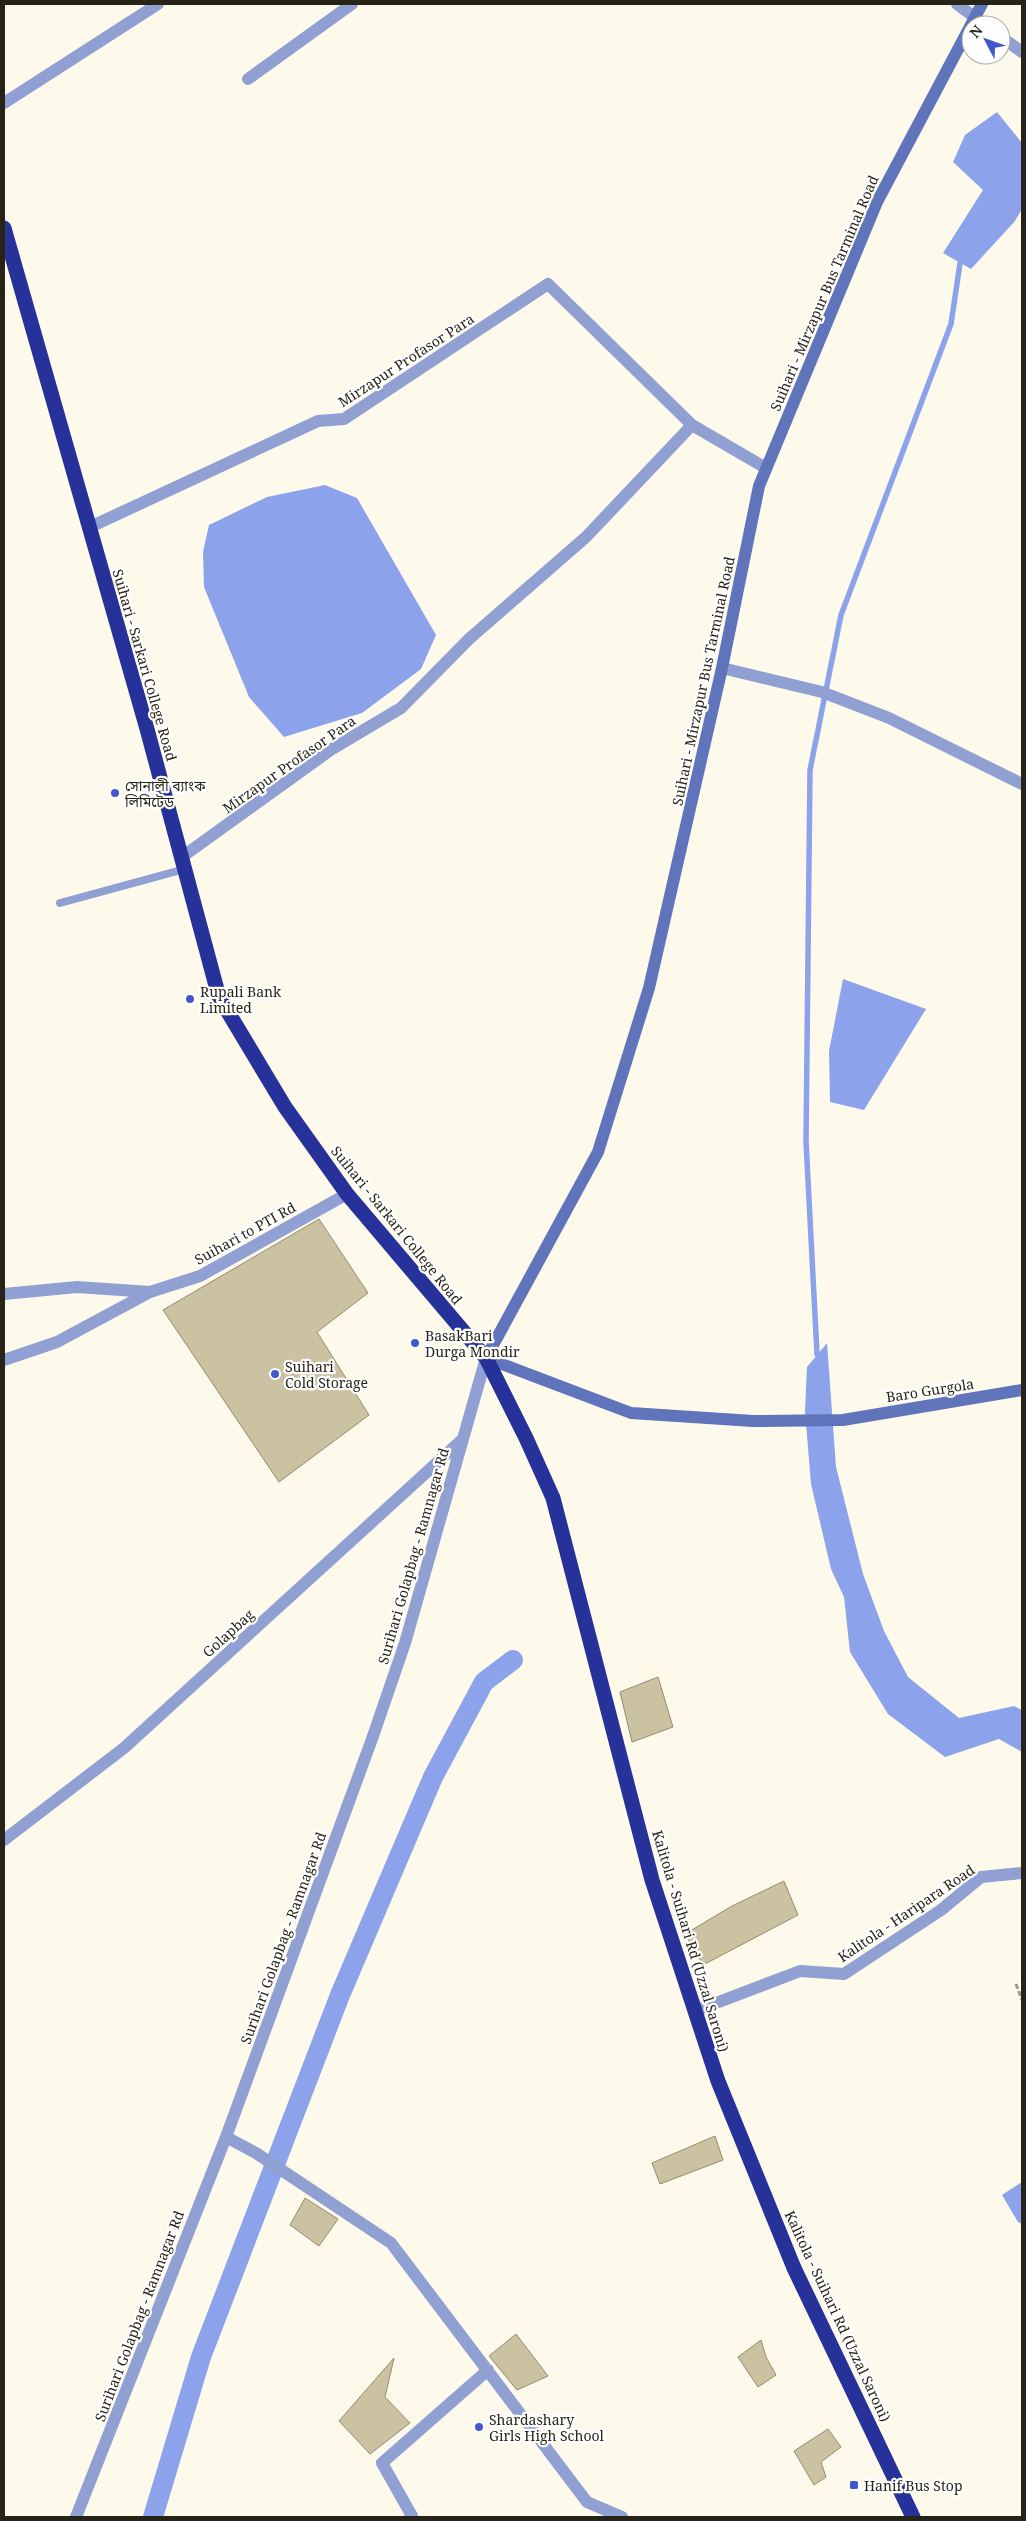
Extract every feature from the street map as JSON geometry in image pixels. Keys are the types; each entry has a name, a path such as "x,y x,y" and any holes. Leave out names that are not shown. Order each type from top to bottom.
{"highway":[{"name":"Suihari - Sarkari College Road","path":"4,228 7,257 90,528 219,997 285,1107 347,1194 486,1358"},
{"name":"Kalitola - Suihari Rd (Uzzal Saroni)","path":"486,1358 526,1438 553,1498 652,1880 718,2082 794,2268 913,2517"}],"street":[{"path":"4,103 158,4"},
{"path":"248,79 352,4"},
{"path":"957,4 972,15"},
{"path":"1011,44 1022,52"},
{"name":"Suihari - Mirzapur Bus Tarminal Road","path":"486,1358 598,1152 649,988 722,668 759,486 876,202 961,54"},
{"name":"Mirzapur Profasor Para","path":"90,528 318,421 344,419 548,284 692,425 766,468"},
{"name":"Mirzapur Profasor Para","path":"183,863 332,749 401,708 470,639 586,537 692,425"},
{"path":"722,668 803,688 889,718 1022,784"},
{"name":"Suihari to PTI Rd","path":"4,1294 77,1288 150,1292 200,1276 347,1194"},
{"path":"4,1360 57,1342 150,1292"},
{"name":"Baro Gurgola","path":"486,1358 631,1413 753,1421 843,1420 1022,1390"},
{"name":"Surihari Golapbag - Ramnagar Rd","path":"76,2517 226,2137 405,1642 486,1358"},
{"name":"Golapbag","path":"4,1840 124,1748 463,1438"},
{"name":"Kalitola - Haripara Road","path":"695,2011 800,1971 844,1974 941,1910 981,1877 1022,1873"},
{"path":"226,2137 256,2152 391,2243 587,2502 622,2517"},
{"path":"410,2517 412,2516 382,2463 488,2370"}],"lane":[{"path":"60,902 183,863"}],"path":[{"path":"1016,1984 1022,2000"}],"water":[{"path":"997,112 1022,143 1022,209 1015,221 971,269 943,253 983,190 953,162 965,135"},
{"path":"325,485 357,498 436,635 421,669 362,713 284,737 249,697 204,587 203,552 209,525 267,497"},
{"path":"843,979 926,1009 864,1110 830,1102 829,1051"},
{"path":"827,1343 836,1467 863,1574 884,1631 908,1677 959,1718 1014,1706 1022,1710 1022,1752 999,1739 945,1757 888,1714 850,1652 844,1597 831,1569 811,1484 805,1411 807,1367"},
{"path":"1022,2182 1022,2224 1018,2222 1002,2195"}],"building":[{"name":"Suihari Cold Storage","path":"319,1219 368,1293 317,1332 369,1415 279,1482 163,1310"},
{"path":"658,1677 673,1727 632,1742 620,1692"},
{"path":"784,1881 798,1915 703,1965 685,1934 732,1906"},
{"path":"715,2136 723,2160 660,2184 652,2163"},
{"path":"305,2198 338,2219 319,2246 290,2225"},
{"path":"516,2334 548,2376 517,2390 489,2356"},
{"path":"761,2340 766,2357 776,2375 758,2387 738,2357"},
{"path":"394,2358 385,2397 410,2423 370,2454 339,2421"},
{"path":"828,2429 841,2447 821,2462 826,2477 814,2485 794,2451"}],"waterway":[{"path":"817,1354 806,1141 810,770 841,615 951,324 961,257"},
{"path":"153,2517 201,2357 340,1995 433,1777 484,1682 513,1660"}],"place":[{"name":"সোনালী ব্যাংক লিমিটেড","path":"115,793"},
{"name":"Rupali Bank Limited","path":"190,999"},
{"name":"BasakBari Durga Mondir","path":"415,1343"},
{"name":"Suihari Cold Storage","path":"275,1374"},
{"name":"Shardashary Girls High School","path":"479,2427"},
{"name":"Hanif Bus Stop","path":"854,2485"}]}
